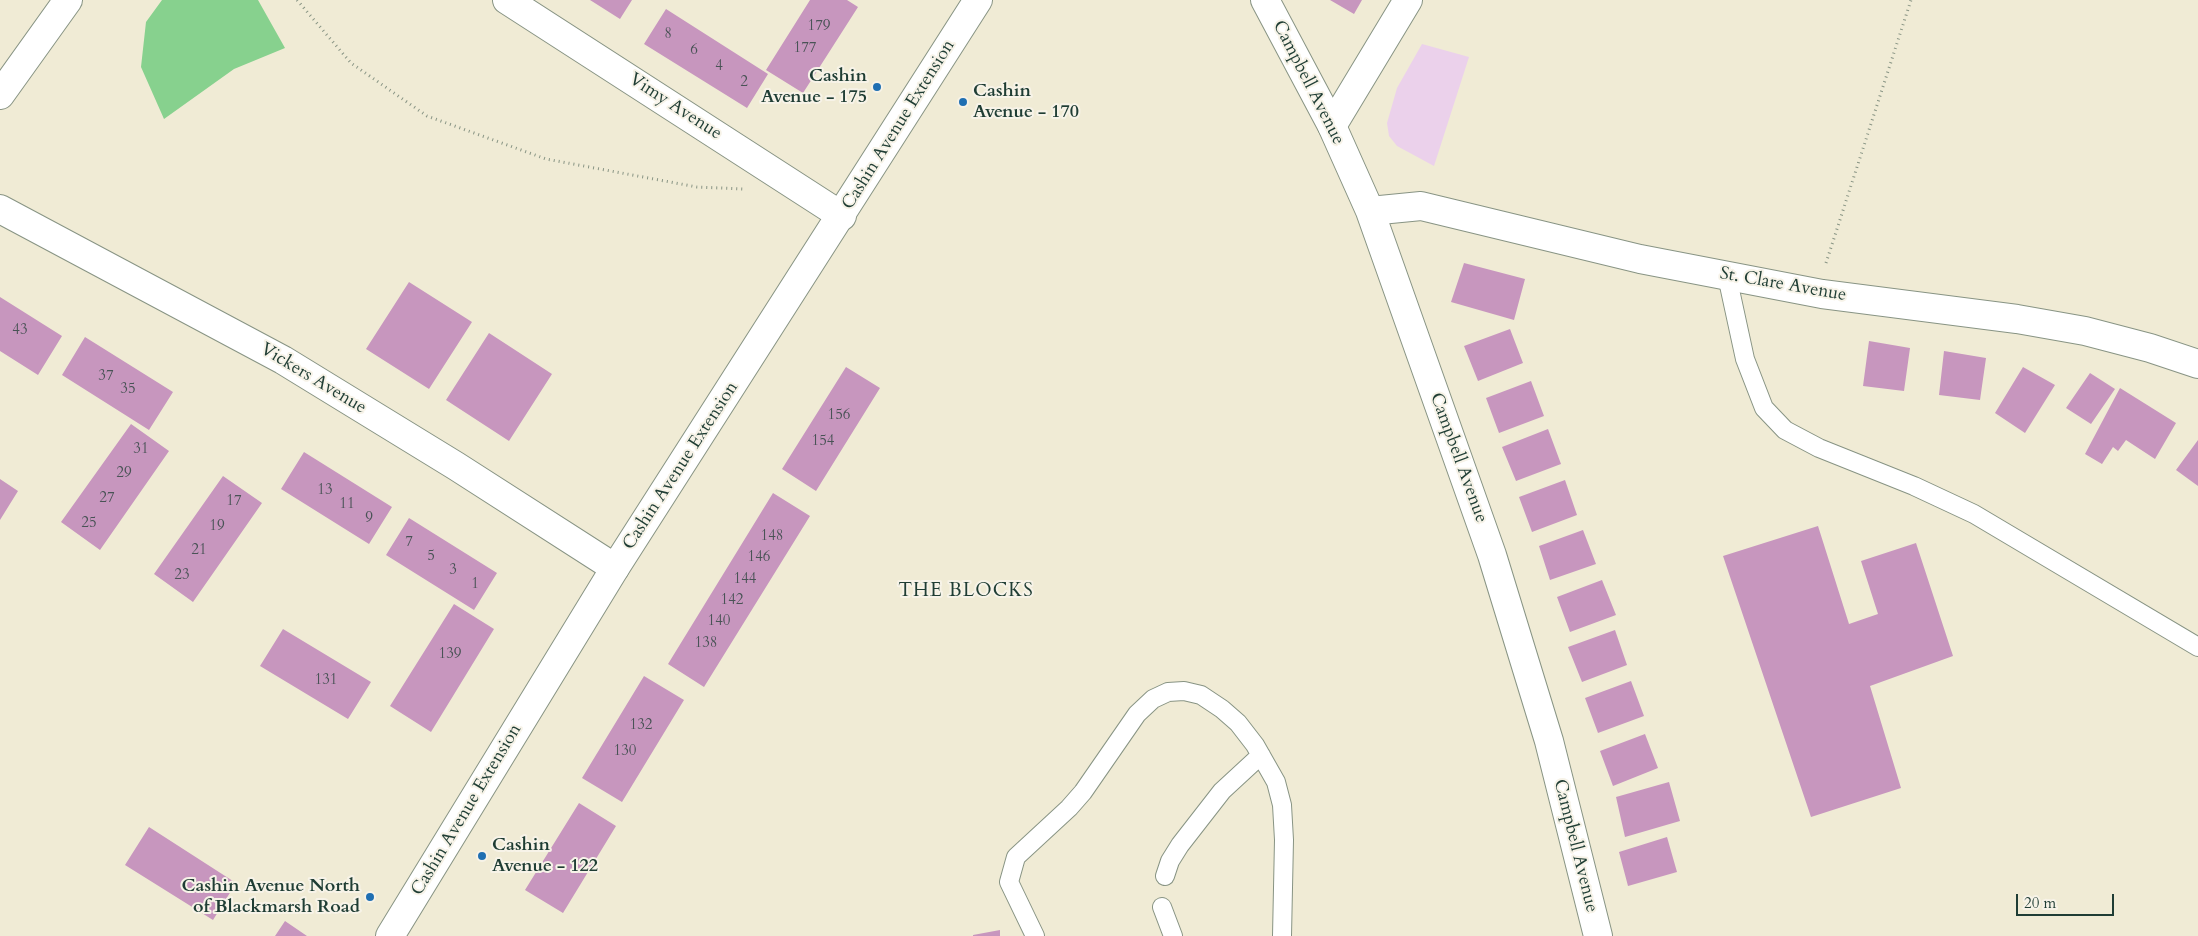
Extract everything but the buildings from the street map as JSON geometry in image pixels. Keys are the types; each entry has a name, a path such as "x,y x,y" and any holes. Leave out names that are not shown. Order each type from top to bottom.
{"street":[{"path":"0,95 68,0"},
{"name":"Vimy Avenue","path":"507,0 842,216"},
{"name":"Cashin Avenue Extension","path":"390,936 615,568 842,216 978,0"},
{"name":"Campbell Avenue","path":"1266,0 1332,126 1370,211 1492,555 1549,741 1598,936"},
{"path":"1332,126 1408,0"},
{"name":"St. Clare Avenue","path":"1370,211 1421,206 1640,259 1822,294 2017,318 2150,348 2198,364"},
{"name":"Vickers Avenue","path":"0,208 283,360 456,466 615,568"}],"lane":[{"path":"1727,276 1745,359 1764,408 1785,430 1819,448 1914,486 1974,514 2198,647"},
{"path":"1035,936 1008,882 1016,857 1069,808 1083,792 1136,714 1153,698 1168,692 1184,691 1201,695 1222,709 1238,723 1261,755 1276,782 1282,805 1284,840 1282,936"},
{"path":"1164,876 1170,860 1222,791 1261,755"},
{"path":"1162,907 1173,936"}],"path":[{"path":"297,0 351,63 427,116 546,159 697,187 747,190"},
{"path":"1826,263 1911,0"}],"shaded area":[{"path":"1422,44 1469,57 1434,166 1397,146 1389,136 1387,123 1397,88"}],"green space":[{"path":"162,0 258,0 285,48 234,69 164,119 141,67 146,22"}],"place":[{"name":"Cashin Avenue - 175","path":"877,87"},
{"name":"Cashin Avenue - 170","path":"963,102"},
{"name":"Cashin Avenue - 122","path":"482,856"},
{"name":"Cashin Avenue North of Blackmarsh Road","path":"370,897"}],"district":[{"name":"THE BLOCKS","path":"966,592"}]}
